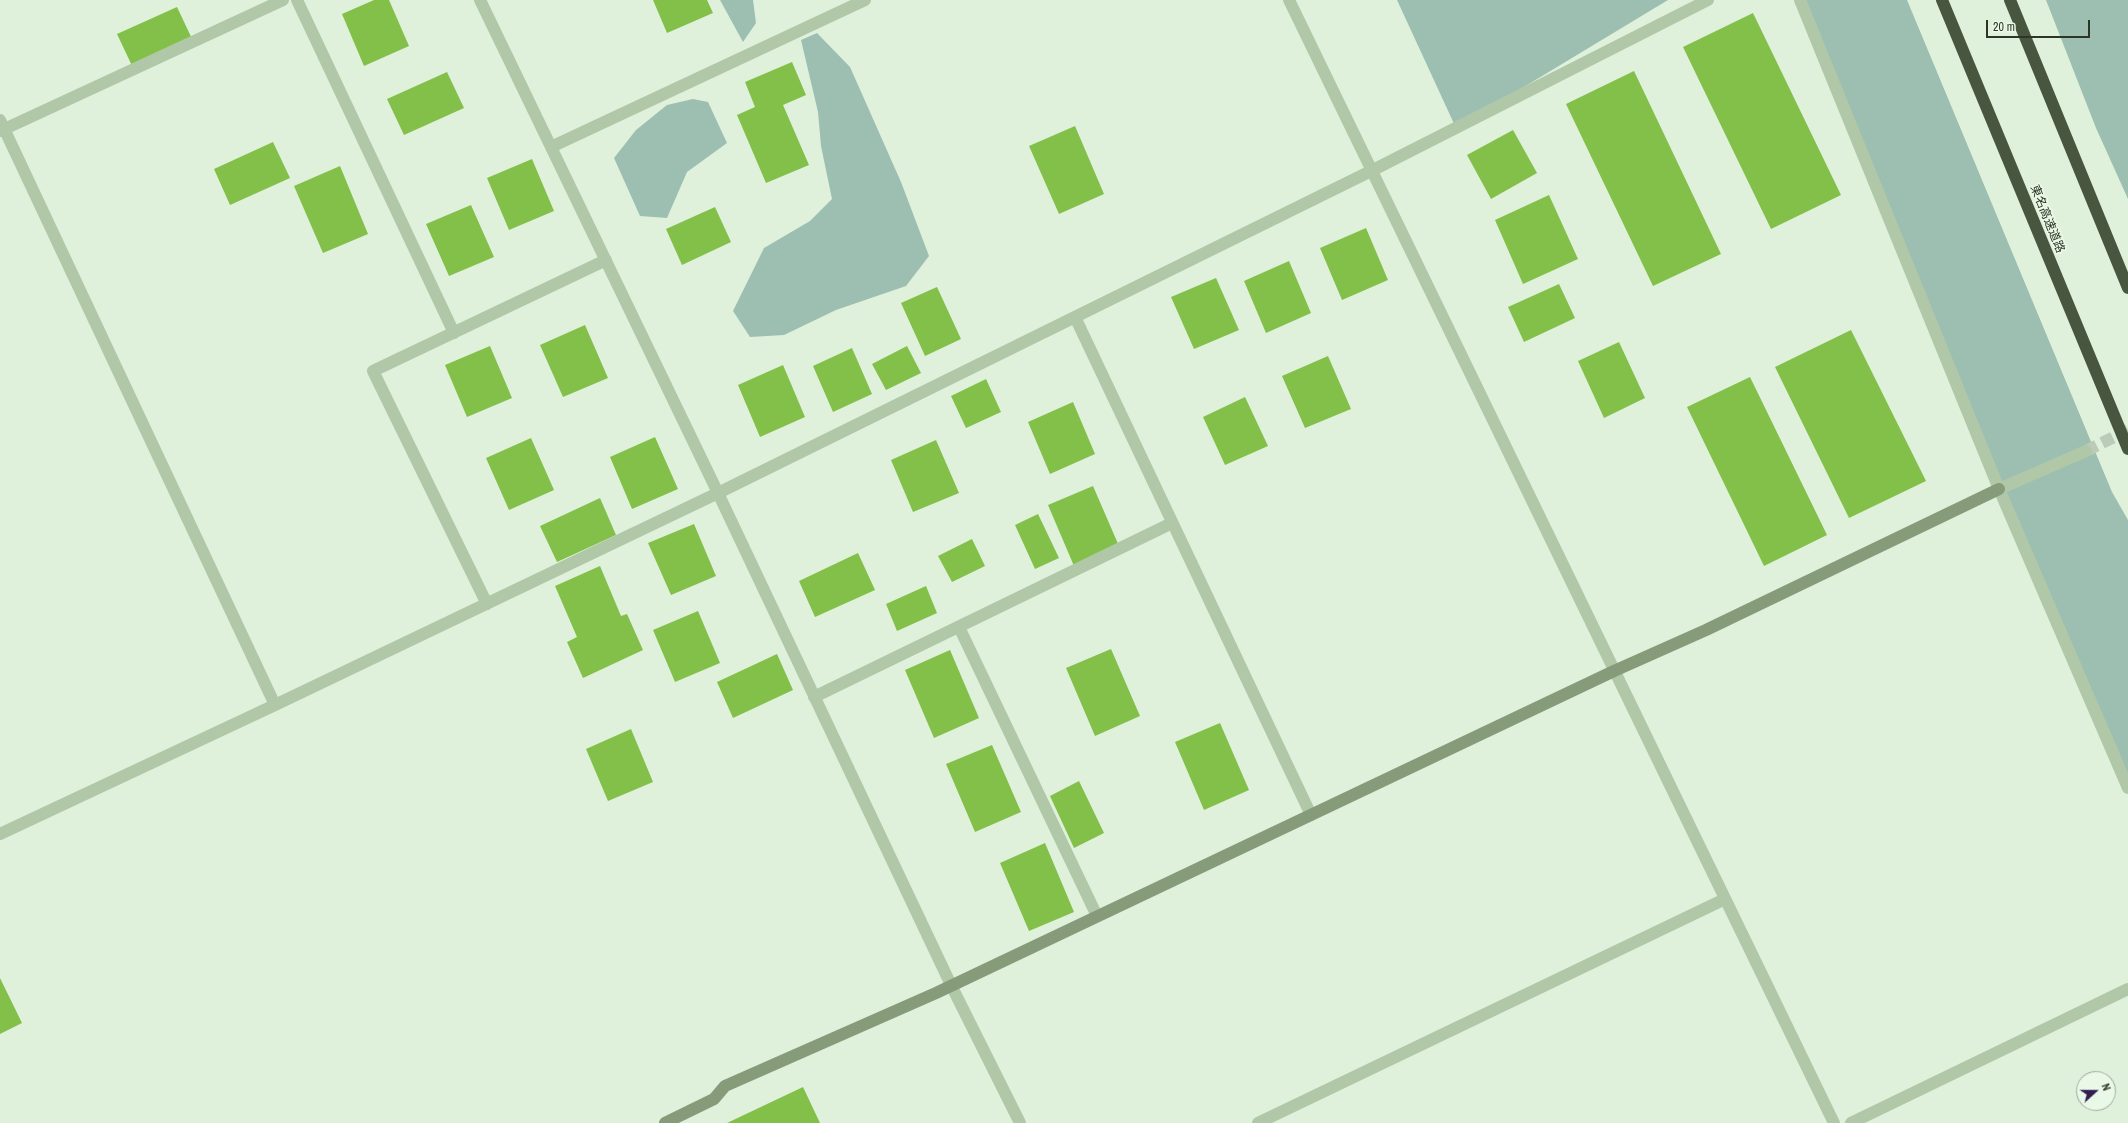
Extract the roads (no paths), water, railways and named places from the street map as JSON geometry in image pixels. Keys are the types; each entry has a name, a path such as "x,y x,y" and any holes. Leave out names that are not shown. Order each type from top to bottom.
{"highway":[{"name":"東名高速道路","path":"1942,0 2128,449"},
{"path":"2010,0 2128,288"}],"street":[{"path":"275,705 1,127 283,0"},
{"path":"297,0 454,333"},
{"path":"480,0 718,492 951,985 1020,1123"},
{"path":"551,147 865,0"},
{"path":"1289,0 1834,1123"},
{"path":"0,834 275,705 718,492 1371,171 1708,0"},
{"path":"1800,0 1998,489 2128,788"},
{"path":"486,604 373,370 606,260"},
{"path":"1074,317 1311,815"},
{"path":"665,1123 714,1099 725,1086 951,985 1614,671 1706,630 1998,489 2086,451"},
{"path":"814,697 1172,523"},
{"path":"959,627 1097,916"},
{"path":"1258,1123 1725,900"},
{"path":"1851,1123 2128,989"}],"tunnel":[{"path":"2086,451 2128,430"}]}
